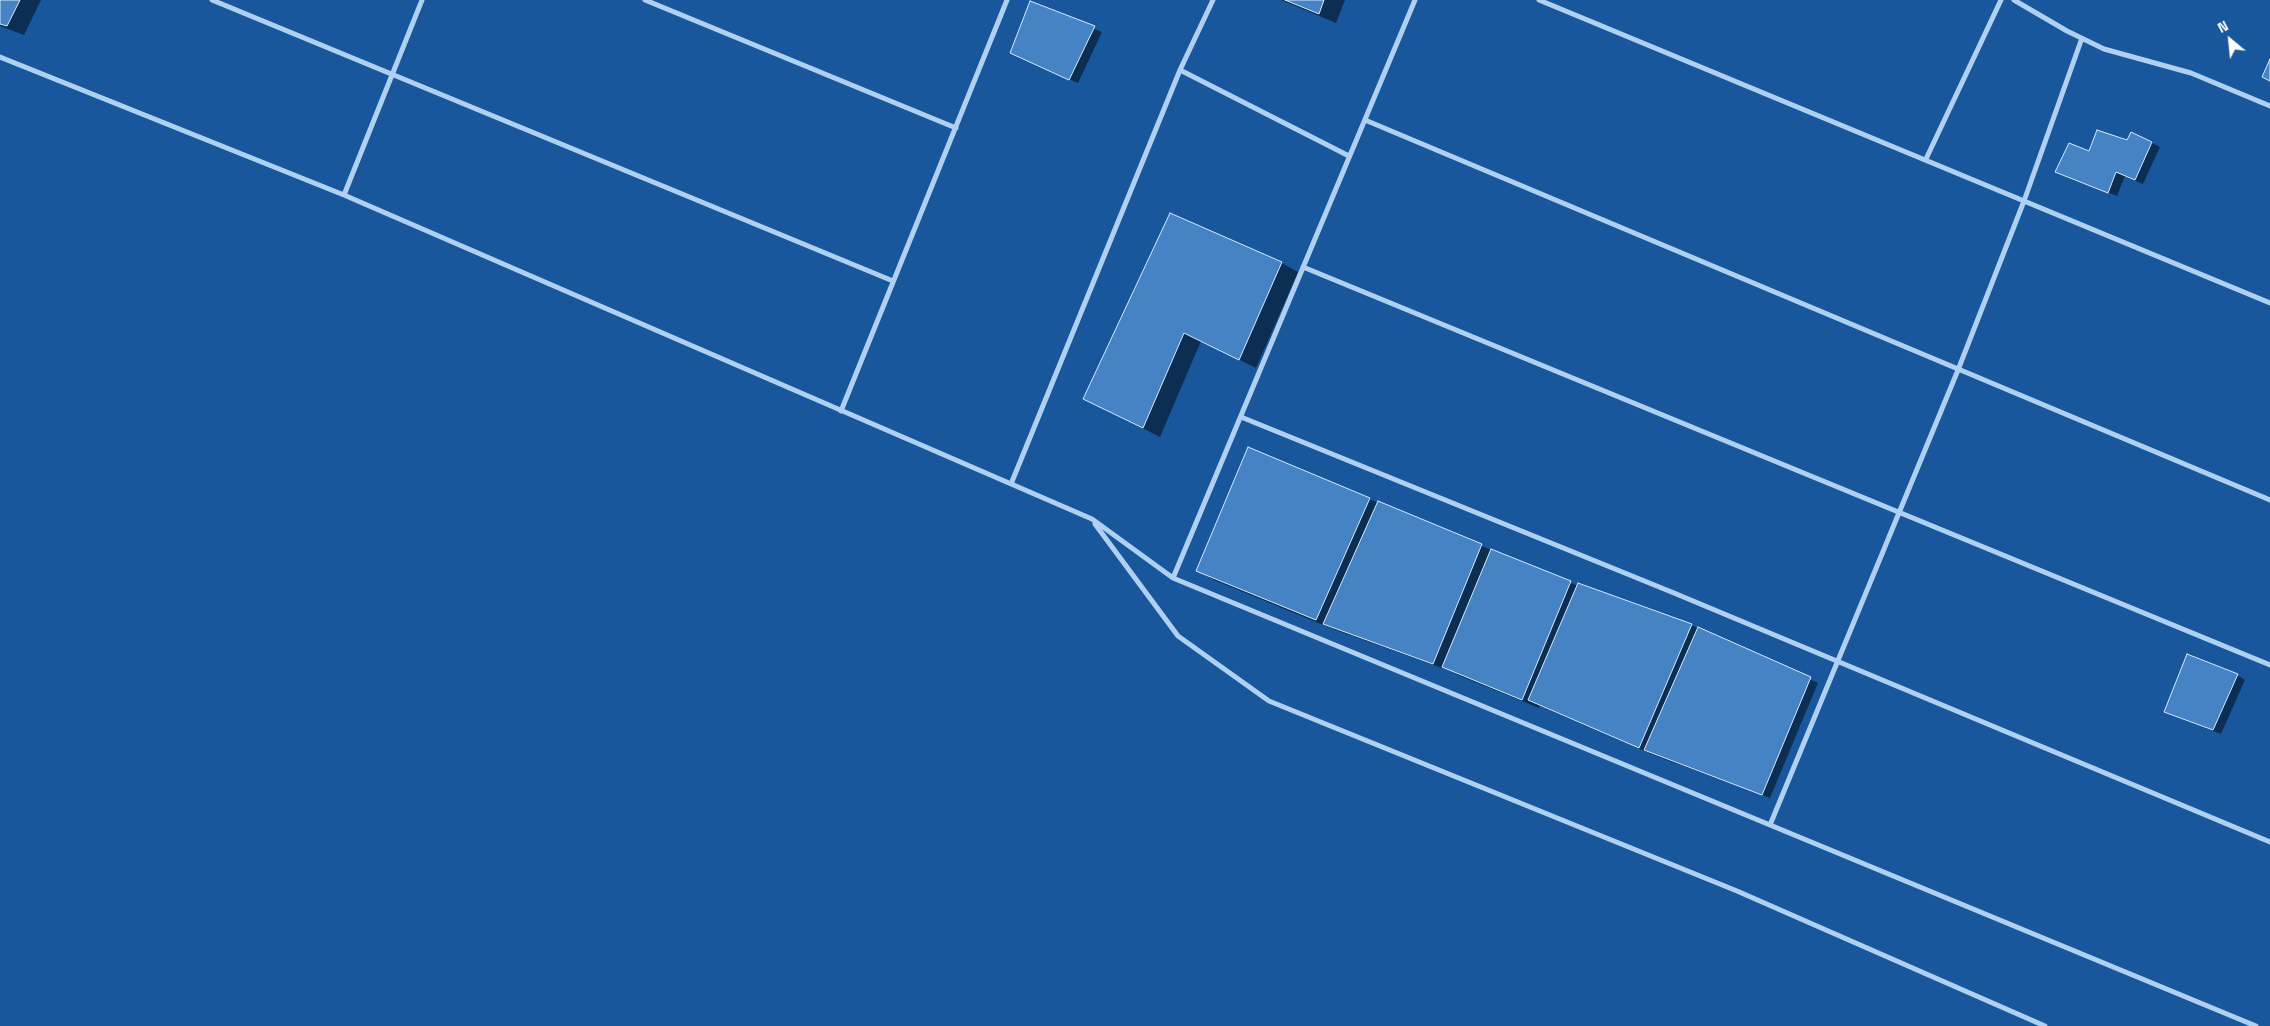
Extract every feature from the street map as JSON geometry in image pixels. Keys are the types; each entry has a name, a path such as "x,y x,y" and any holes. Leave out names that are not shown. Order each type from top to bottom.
{"street":[{"path":"212,0 893,281"},
{"path":"344,195 422,0"},
{"path":"646,0 956,128"},
{"path":"841,411 1007,0"},
{"path":"1011,484 1180,70 1213,0"},
{"path":"1173,578 1415,0"},
{"path":"1539,0 2270,303"},
{"path":"1926,159 2001,0"},
{"path":"2014,0 2082,38 2104,48 2191,73 2270,106"},
{"path":"1770,825 1839,662 1958,370 2024,201 2082,38"},
{"path":"0,57 344,195 1092,519 1173,578 2256,1026"},
{"path":"1180,70 1350,156"},
{"path":"1364,120 2270,500"},
{"path":"1303,267 2270,665"},
{"path":"1241,417 1839,662 2270,842"},
{"path":"1092,519 1178,636 1269,701 1738,890 2045,1026"}],"building":[{"path":"0,0 20,0 7,26 0,24"},
{"path":"1285,0 1324,0 1319,14"},
{"path":"1030,1 1095,26 1069,80 1010,53"},
{"path":"2270,59 2270,81 2262,77"},
{"path":"2097,130 2127,140 2131,132 2152,142 2135,180 2116,172 2108,193 2055,172 2069,143 2089,151"},
{"path":"1170,213 1282,262 1239,360 1184,333 1143,428 1083,399"},
{"path":"1248,447 1370,498 1316,620 1196,571"},
{"path":"1378,501 1482,544 1433,664 1323,624"},
{"path":"1491,549 1571,581 1522,700 1442,667"},
{"path":"1578,583 1692,624 1639,748 1528,700"},
{"path":"1698,627 1811,677 1762,795 1644,750"},
{"path":"2187,654 2238,674 2213,730 2164,712"}]}
